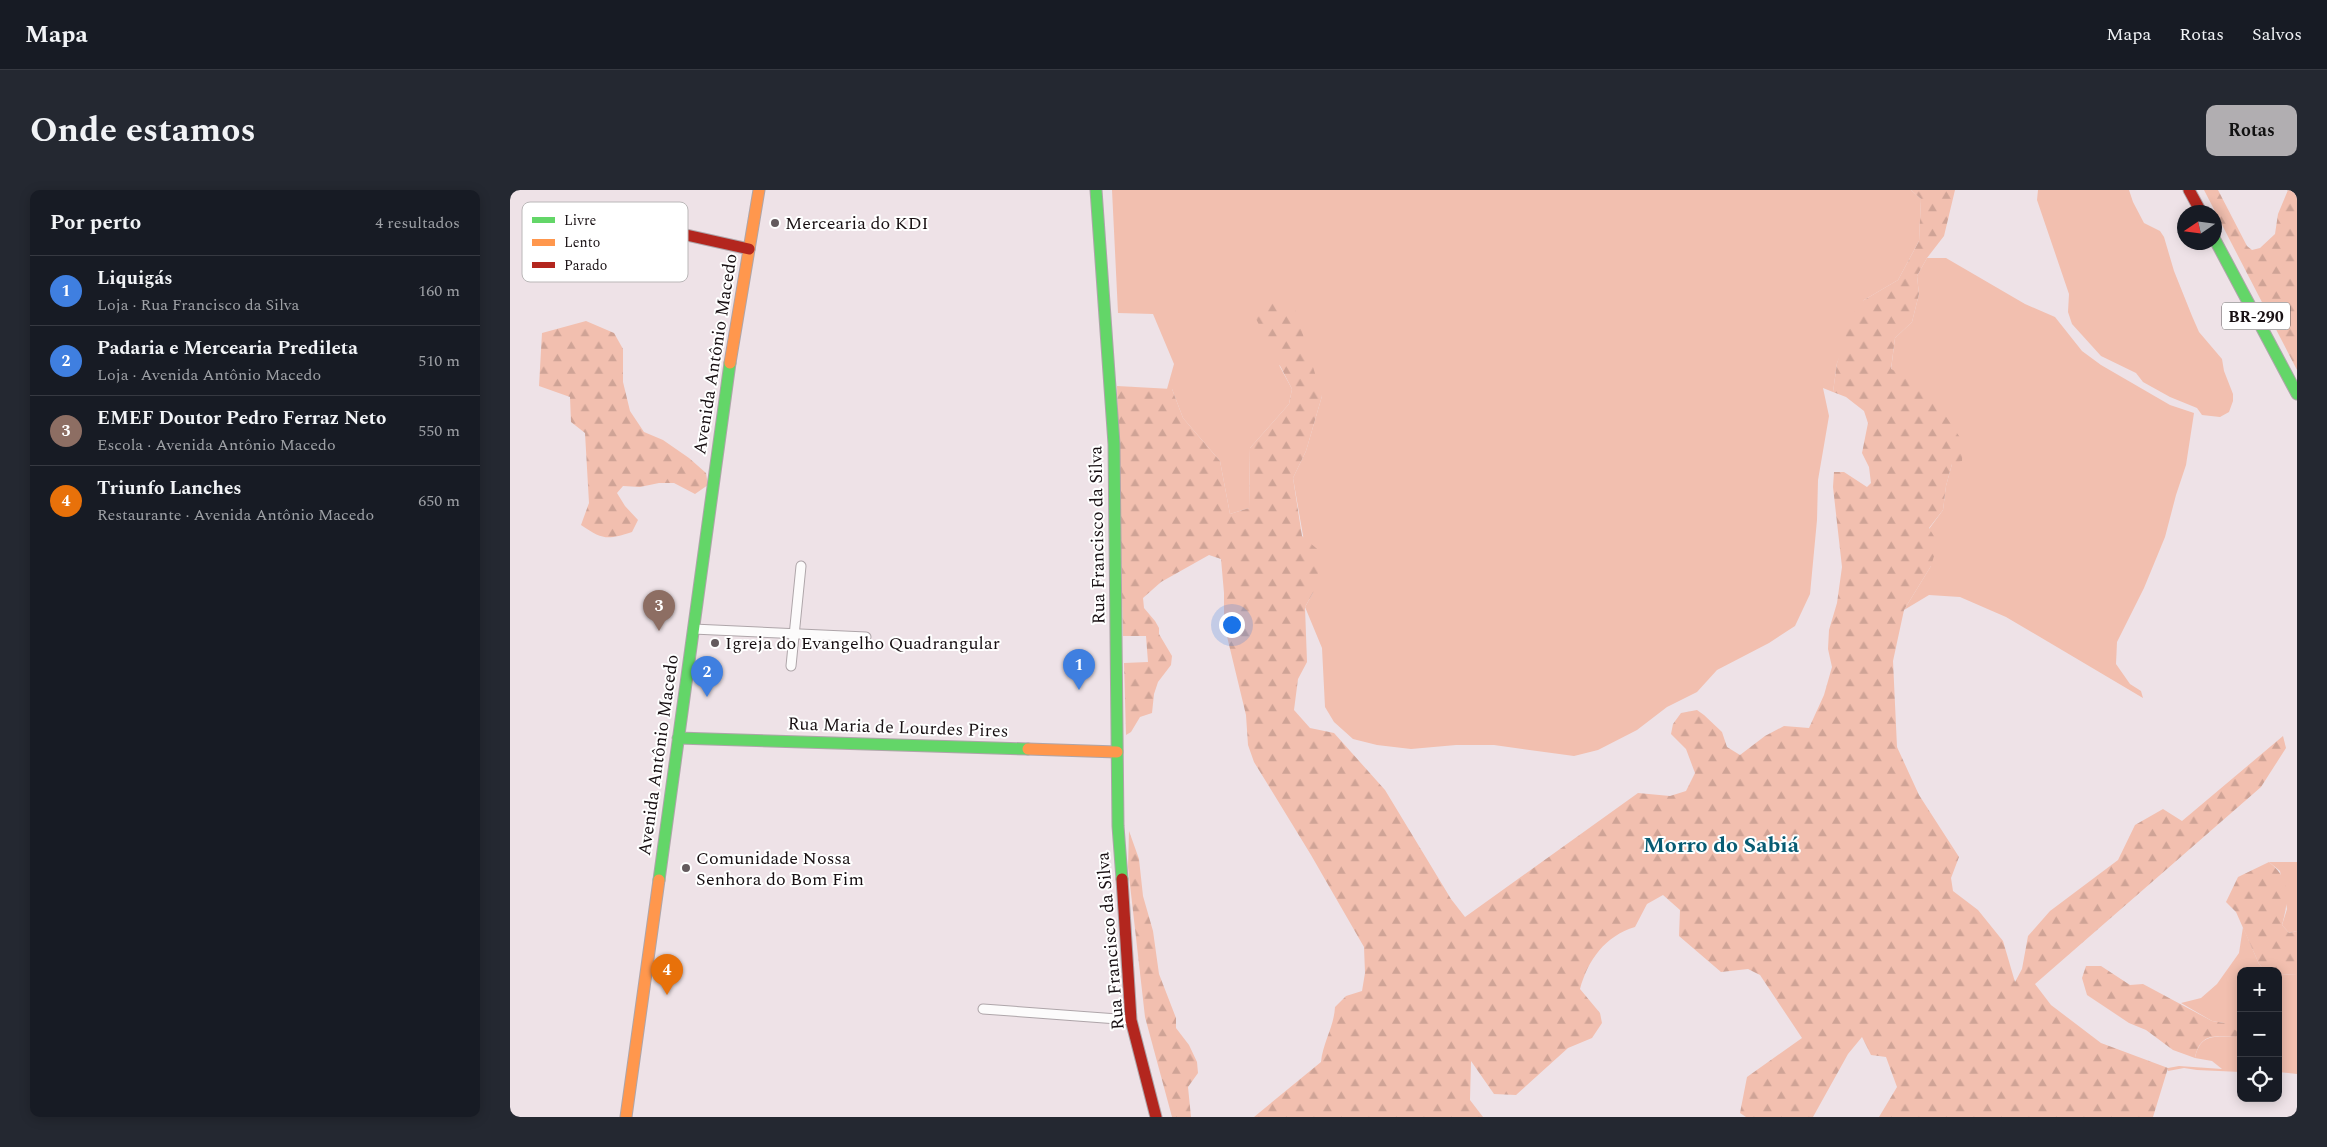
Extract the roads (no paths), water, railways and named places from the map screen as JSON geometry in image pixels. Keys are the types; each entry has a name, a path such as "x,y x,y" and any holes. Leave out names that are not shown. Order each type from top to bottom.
{"main road":[{"name":"Avenida Antônio Macedo","path":"626,1117 728,377 759,190"},
{"name":"Rua Francisco da Silva","path":"1096,190 1114,444 1118,826 1131,1020 1156,1117"},
{"path":"2189,190 2197,205"},
{"path":"688,235 749,249"},
{"name":"BR-290","path":"2220,250 2297,394"},
{"name":"Rua Maria de Lourdes Pires","path":"678,738 1117,752"}],"street":[{"path":"791,666 801,566"},
{"path":"693,629 866,637"},
{"path":"983,1009 1131,1020"}],"place":[{"name":"Mercearia do KDI","path":"775,223"},
{"name":"EMEF Doutor Pedro Ferraz Neto","path":"659,631"},
{"name":"Igreja do Evangelho Quadrangular","path":"715,643"},
{"name":"Liquigás","path":"1079,690"},
{"name":"Padaria e Mercearia Predileta","path":"707,697"},
{"name":"Comunidade Nossa Senhora do Bom Fim","path":"686,868"},
{"name":"Triunfo Lanches","path":"667,995"}],"district":[{"name":"Morro do Sabiá","path":"1721,844"}]}
